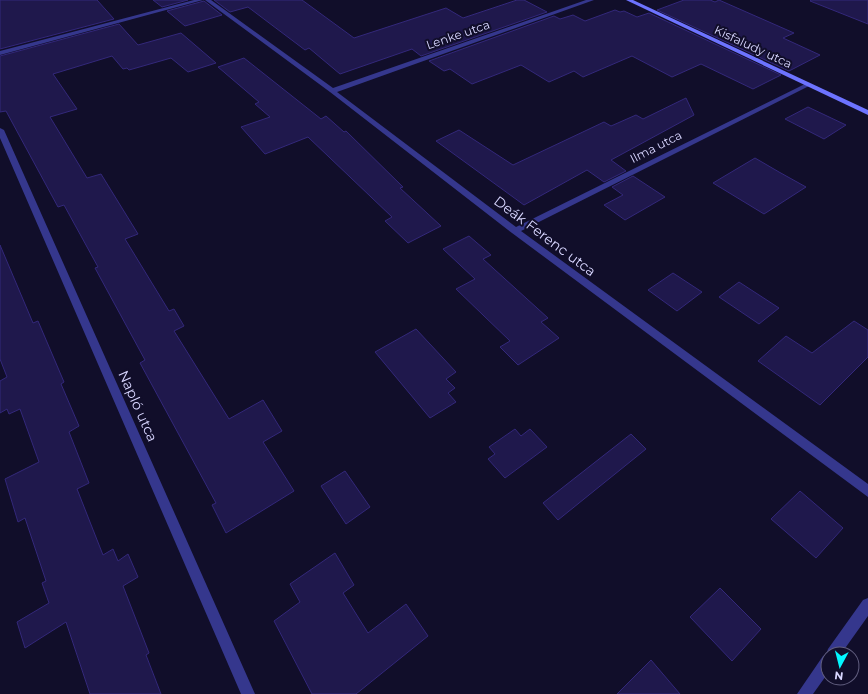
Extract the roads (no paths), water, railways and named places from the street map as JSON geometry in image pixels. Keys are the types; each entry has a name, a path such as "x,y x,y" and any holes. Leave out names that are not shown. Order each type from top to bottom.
{"street":[{"path":"0,53 200,0"},
{"name":"Deák Ferenc utca","path":"208,0 332,91 516,231 868,491"},
{"name":"Lenke utca","path":"332,91 591,0"},
{"name":"Kisfaludy utca","path":"629,0 868,113"},
{"name":"Ilma utca","path":"516,231 807,85"},
{"name":"Napló utca","path":"0,130 248,694"},
{"path":"839,646 868,605"},
{"path":"804,694 820,672"}]}
